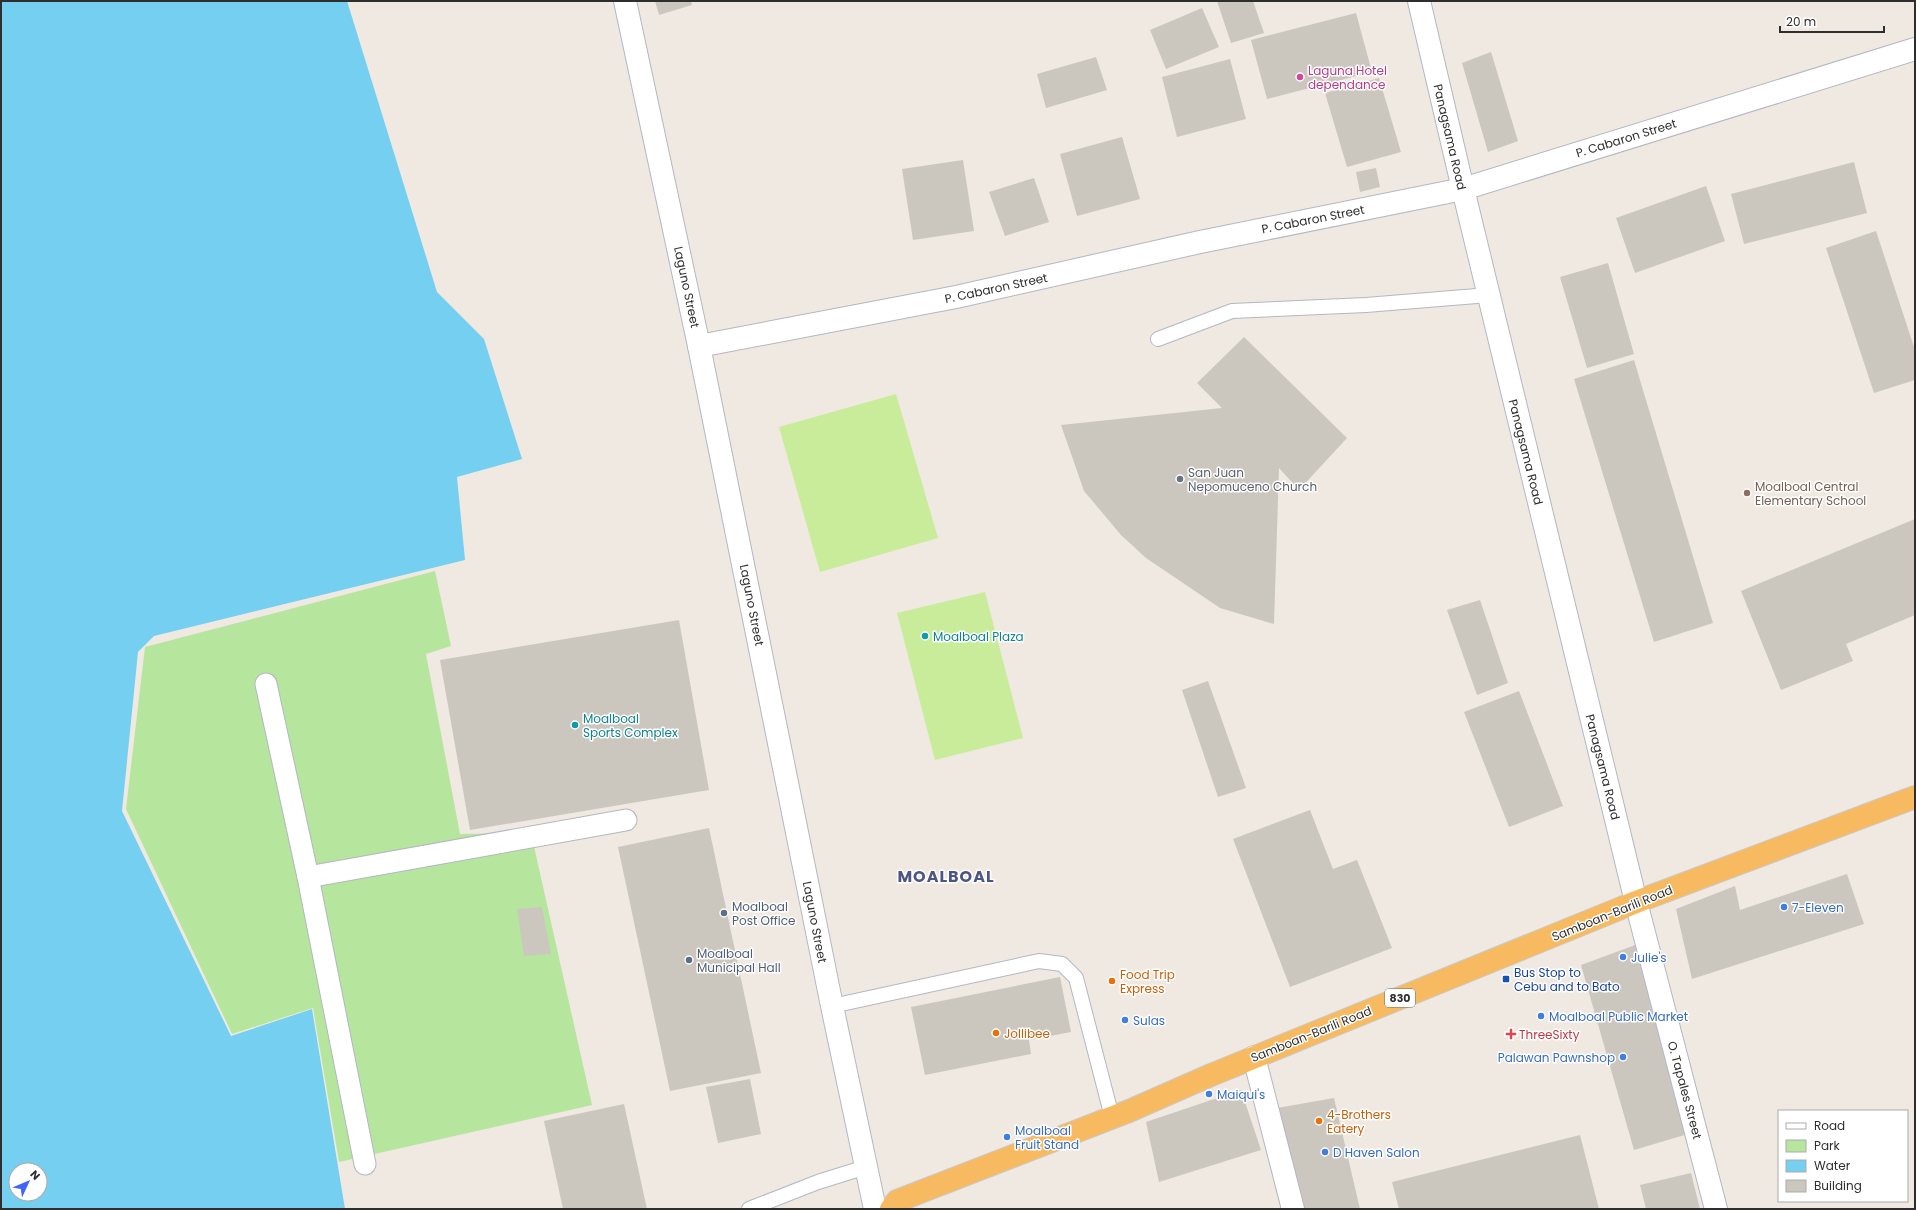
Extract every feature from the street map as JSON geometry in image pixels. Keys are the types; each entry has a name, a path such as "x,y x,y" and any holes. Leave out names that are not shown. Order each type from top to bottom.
{"highway":[{"name":"Samboan-Barili Road","path":"891,1209 898,1200 1112,1117 1636,902 1915,797"}],"street":[{"name":"Laguno Street","path":"625,1 699,346 832,1006 875,1209"},
{"name":"Panagsama Road","path":"1419,1 1462,189 1636,902"},
{"name":"P. Cabaron Street","path":"699,346 956,297 1200,242 1462,189 1915,49"},
{"path":"266,684 308,877 365,1164"},
{"path":"308,877 626,820"},
{"name":"O. Tapales Street","path":"1636,902 1716,1209"},
{"path":"1254,1058 1293,1209"}],"lane":[{"path":"1158,339 1232,311 1366,305 1489,295"},
{"path":"832,1006 1039,961 1062,964 1076,978 1112,1117"},
{"path":"749,1209 818,1182 866,1167"}],"green space":[{"path":"896,394 938,538 820,572 779,427"},
{"path":"435,571 451,646 426,654 460,834 531,833 592,1105 339,1162 313,1008 232,1034 126,809 145,647"},
{"path":"985,592 1023,738 935,760 897,613"}],"water":[{"path":"1,1 347,1 437,292 484,339 522,459 457,477 465,560 154,636 138,652 122,811 231,1036 312,1009 345,1209 1,1209"}],"building":[{"path":"655,1 691,1 692,5 659,15"},
{"path":"1217,1 1253,1 1264,33 1231,43"},
{"path":"1202,8 1219,47 1166,69 1150,30"},
{"path":"1356,13 1372,72 1267,99 1251,40"},
{"path":"1491,52 1518,141 1488,152 1462,63"},
{"path":"1096,57 1107,90 1046,108 1037,74"},
{"path":"1230,59 1246,119 1177,137 1162,77"},
{"path":"1379,78 1401,152 1347,167 1325,93"},
{"path":"1122,137 1140,199 1077,216 1060,154"},
{"path":"963,160 974,231 913,240 902,169"},
{"path":"1854,162 1867,213 1744,244 1731,194"},
{"path":"1376,168 1380,187 1360,192 1356,172"},
{"path":"1034,178 1049,222 1005,236 989,192"},
{"path":"1706,186 1725,241 1635,273 1616,218"},
{"path":"1876,231 1915,350 1915,380 1874,393 1826,248"},
{"path":"1608,263 1634,354 1587,368 1560,277"},
{"name":"San Juan Nepomuceno Church","path":"1244,337 1347,438 1299,490 1279,468 1274,624 1220,608 1146,558 1121,535 1084,491 1061,425 1222,408 1197,383"},
{"path":"1634,360 1713,623 1654,642 1574,379"},
{"path":"1915,519 1915,615 1846,644 1853,661 1781,690 1741,591"},
{"path":"1480,600 1508,683 1477,695 1447,610"},
{"name":"Moalboal Sports Complex","path":"679,620 709,790 470,830 440,660"},
{"path":"1208,681 1246,788 1218,797 1182,690"},
{"path":"1519,691 1563,806 1509,827 1464,712"},
{"path":"1310,810 1333,869 1357,860 1392,948 1290,987 1233,839"},
{"name":"Moalboal Municipal Hall","path":"709,828 761,1073 670,1091 618,847"},
{"path":"1847,874 1864,924 1692,979 1676,909 1735,886 1740,910"},
{"path":"542,907 551,954 524,956 517,909"},
{"path":"1638,944 1688,1134 1634,1150 1581,965"},
{"path":"1060,977 1071,1032 1029,1040 1031,1054 925,1075 911,1007"},
{"path":"750,1079 761,1134 718,1143 706,1087"},
{"path":"1241,1090 1261,1150 1159,1182 1146,1122"},
{"path":"1334,1098 1360,1209 1301,1209 1277,1108"},
{"path":"624,1104 647,1209 563,1209 544,1121"},
{"path":"1580,1135 1599,1209 1399,1209 1392,1182"},
{"path":"1691,1173 1700,1209 1646,1209 1640,1185"}],"place":[{"name":"Laguna Hotel dependance","path":"1300,77"},
{"name":"San Juan Nepomuceno Church","path":"1180,479"},
{"name":"Moalboal Central Elementary School","path":"1747,493"},
{"name":"Moalboal Plaza","path":"925,636"},
{"name":"Moalboal Sports Complex","path":"575,725"},
{"name":"7-Eleven","path":"1784,907"},
{"name":"Moalboal Post Office","path":"724,913"},
{"name":"Julie's","path":"1623,957"},
{"name":"Moalboal Municipal Hall","path":"689,960"},
{"name":"Bus Stop to Cebu and to Bato","path":"1506,979"},
{"name":"Food Trip Express","path":"1112,981"},
{"name":"Moalboal Public Market","path":"1541,1016"},
{"name":"Sulas","path":"1125,1020"},
{"name":"Jollibee","path":"996,1033"},
{"name":"ThreeSixty","path":"1511,1034"},
{"name":"Palawan Pawnshop","path":"1623,1057"},
{"name":"Maiqui's","path":"1209,1094"},
{"name":"4-Brothers Eatery","path":"1319,1121"},
{"name":"Moalboal Fruit Stand","path":"1007,1137"},
{"name":"D Haven Salon","path":"1325,1152"}],"district":[{"name":"MOALBOAL","path":"946,876"}]}
